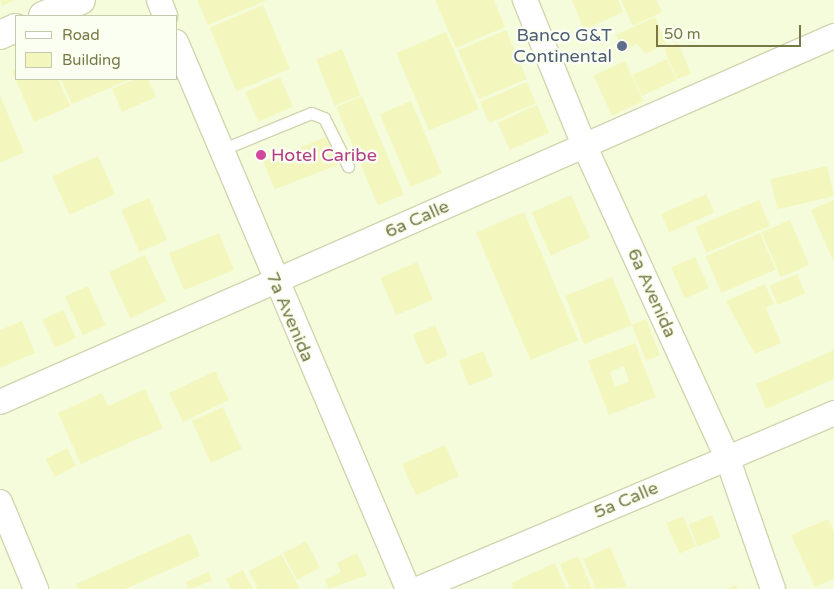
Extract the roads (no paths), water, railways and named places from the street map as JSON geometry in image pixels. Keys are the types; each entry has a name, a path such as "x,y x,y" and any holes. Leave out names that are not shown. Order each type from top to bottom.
{"street":[{"path":"45,15 81,0"},
{"path":"159,0 166,15"},
{"name":"6a Avenida","path":"525,0 584,145 727,457 773,589"},
{"path":"0,34 15,28"},
{"name":"6a Calle","path":"0,402 834,36"},
{"name":"7a Avenida","path":"178,47 274,282 408,589"},
{"name":"5a Calle","path":"418,589 834,413"},
{"path":"0,502 36,589"}],"lane":[{"path":"221,150 311,113 324,118 348,166"}],"place":[{"name":"Banco G&T Continental","path":"622,46"},
{"name":"Hotel Caribe","path":"261,155"}]}
